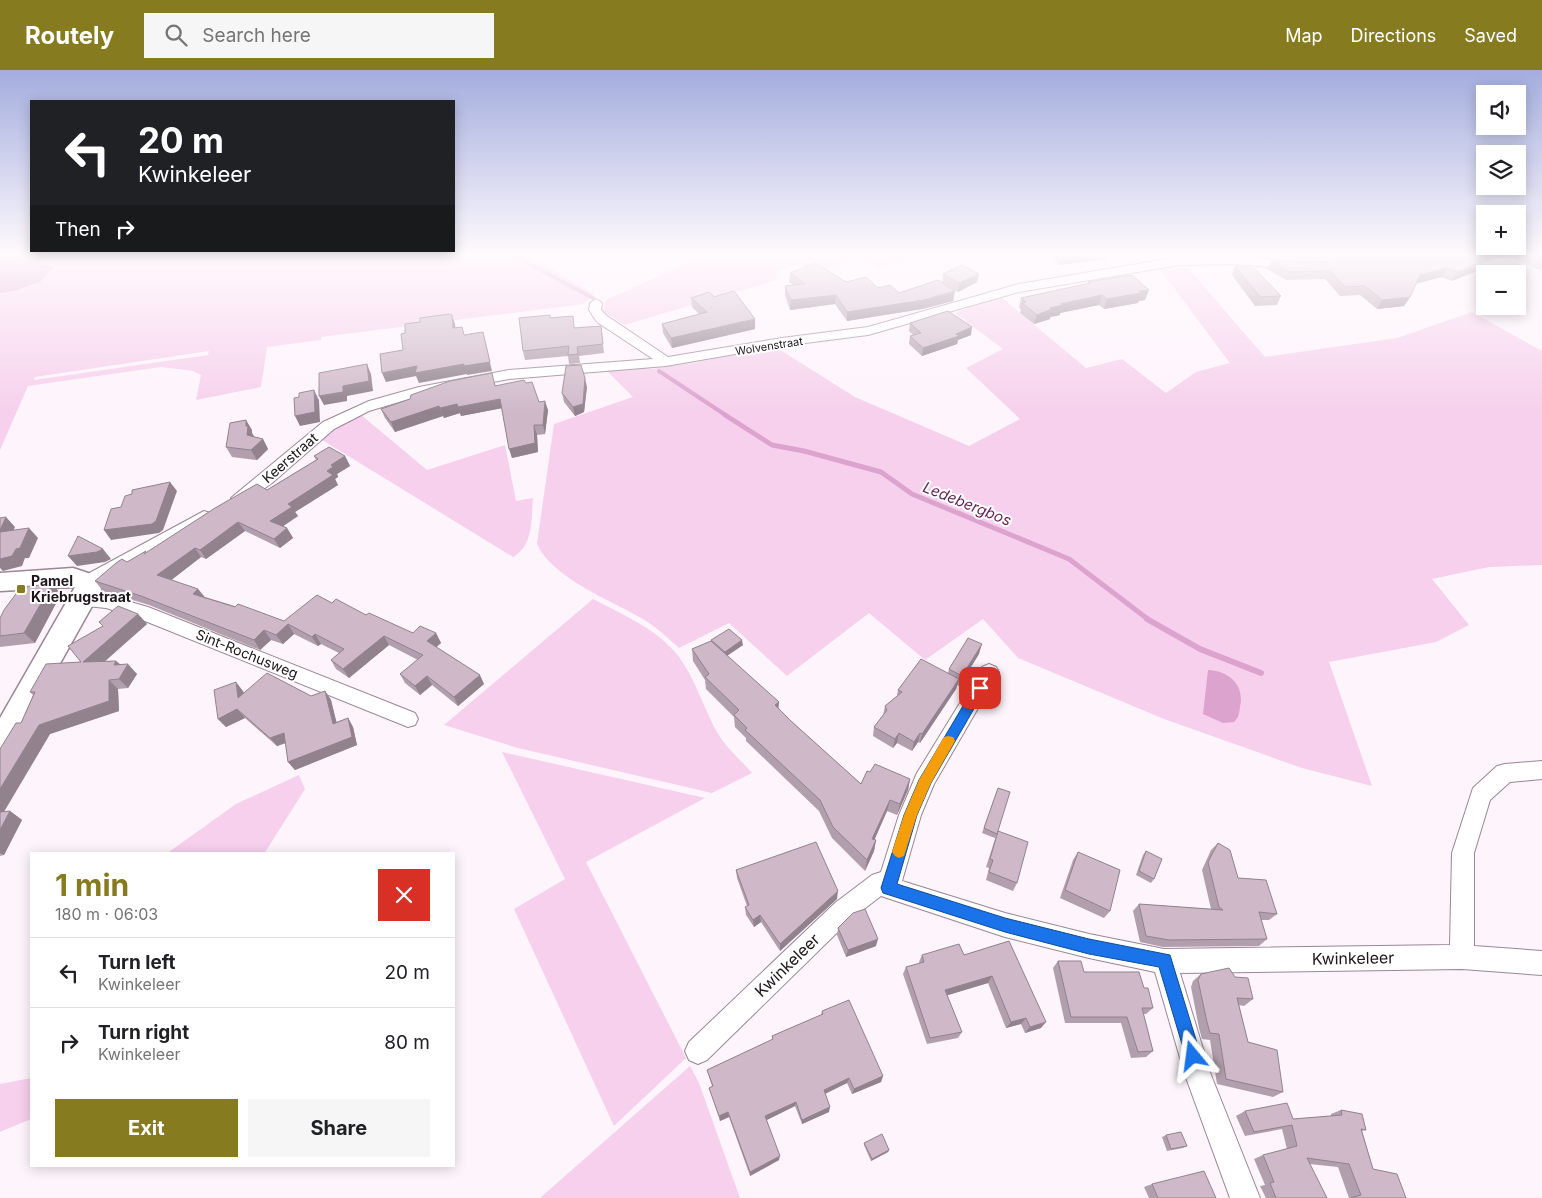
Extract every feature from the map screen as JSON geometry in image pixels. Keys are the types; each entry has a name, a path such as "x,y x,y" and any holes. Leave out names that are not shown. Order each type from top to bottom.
{"main road":[{"path":"0,582 73,577 85,591 0,744"}],"street":[{"path":"595,307 595,310 602,319 666,362"},
{"name":"Wolvenstraat","path":"692,358 783,342 862,333 958,307"},
{"name":"Keerstraat","path":"85,591 267,479 323,429 344,417 380,402 406,394 472,380 536,371 666,362 692,358"},
{"name":"Sint-Rochusweg","path":"85,591 104,601 128,608 238,649 408,720"},
{"name":"Kwinkeleer","path":"989,672 925,780 910,815 888,888 1005,925 1089,946 1164,960 1462,957 1542,963"},
{"path":"1462,957 1463,853 1481,795 1505,773 1542,770"},
{"name":"Kwinkeleer","path":"698,1051 843,911 880,883"},
{"path":"1164,960 1198,1075 1245,1198"}],"shaded area":[{"path":"0,307 563,307 321,337 321,340 267,347 261,387 196,400 201,375 193,371 161,367 28,386 0,450","holes":["209,351 208,355 34,380 35,377"]},
{"path":"604,307 686,307 624,325 603,311"},
{"path":"972,307 1013,307 1086,368 1122,359 1166,393 1196,372 1230,363 1188,307 1221,307 1265,357 1397,338 1472,312 1542,351 1542,565 1489,567 1432,579 1469,625 1436,642 1329,662 1372,786 1302,768 1164,719 1018,658 983,619 925,660 869,613 787,676 729,623 679,648 643,619 569,578 556,568 537,544 554,424 633,397 605,369 639,367 652,369 693,363 774,346 855,397 969,446 1020,419 966,368 1003,349 955,313"},
{"path":"360,414 427,470 505,445 516,501 533,498 530,531 525,546 513,557 319,438 340,423"},
{"path":"593,599 647,628 666,642 687,669 720,738 752,773 712,793 518,748 444,725"},
{"path":"1208,670 1223,673 1238,686 1241,699 1237,719 1234,722 1223,723 1203,714"},
{"path":"502,752 705,798 586,862 686,1058 614,1126 514,909 565,879"},
{"path":"299,775 305,789 265,852 169,852 236,804"},
{"path":"690,1066 699,1083 740,1198 540,1198"},
{"path":"30,1078 30,1119 0,1132 0,1084"}],"building":[{"path":"701,307 746,307 755,319 671,338 662,324 707,312"},
{"path":"844,307 881,307 847,312"},
{"path":"1027,307 1056,307 1050,308 1052,309 1037,315"},
{"path":"948,311 972,327 956,334 959,336 923,348 910,336 921,333 910,323"},
{"path":"452,315 453,328 462,327 464,335 483,332 490,362 464,366 464,364 415,373 417,366 382,373 380,354 403,350 401,334 405,333 405,324 420,322 420,318"},
{"path":"550,315 550,318 573,316 574,328 601,326 603,344 577,347 578,354 568,355 569,346 523,351 519,318"},
{"path":"367,364 369,381 343,386 343,392 319,396 319,373"},
{"path":"581,365 585,378 583,404 573,407 562,393 566,366"},
{"path":"492,373 495,386 524,380 526,383 532,382 539,402 545,401 543,425 534,425 535,443 509,449 500,399 458,407 457,404 440,408 439,406 391,422 381,409 410,399 411,395 450,381"},
{"path":"314,390 315,412 295,416 294,398 299,397 299,393"},
{"path":"246,420 246,426 248,426 247,435 263,439 251,450 226,447 230,423"},
{"path":"329,447 345,456 331,465 333,467 327,471 333,475 288,504 292,507 270,521 287,528 274,539 238,522 200,550 195,548 157,575 198,589 193,594 235,607 238,604 284,621 317,595 332,603 336,599 366,615 369,613 413,633 420,626 436,633 427,641 480,675 454,697 427,676 415,686 400,674 423,655 384,636 343,669 331,660 344,649 315,634 312,637 288,624 276,635 264,630 254,640 141,596 95,581 122,559 127,562 146,551 144,554 215,508 257,484 267,490 318,459 314,456"},
{"path":"170,482 156,521 152,524 104,530 111,509 121,507 125,496 132,494 132,490"},
{"path":"6,517 0,530 0,518"},
{"path":"29,528 20,548 16,549 12,556 0,559 0,532"},
{"path":"78,536 103,549 97,552 68,556"},
{"path":"52,584 24,633 0,636 0,618 21,587"},
{"path":"118,606 138,614 83,662 116,661 114,665 128,664 119,679 109,680 109,701 39,725 0,789 0,749 16,723 21,723 35,692 30,692 46,664 81,662 68,646 103,626 99,622"},
{"path":"729,629 742,640 725,652 711,640"},
{"path":"968,638 982,644 962,676 949,669"},
{"path":"711,641 779,702 775,705 861,784 867,771 870,772 875,764 910,779 900,804 890,800 872,839 876,840 867,860 833,827 820,800 745,730 747,728 734,715 739,710 705,677 709,674 692,649"},
{"path":"921,659 959,679 922,734 920,733 914,742 899,733 895,739 874,727 887,710 885,706 902,692 898,690"},
{"path":"267,673 311,696 325,691 333,724 348,718 352,737 288,762 284,733 270,738 237,709 218,719 214,690 236,682 238,698"},
{"path":"998,788 1010,792 997,834 984,828"},
{"path":"10,811 0,830 0,812"},
{"path":"998,831 1028,842 1017,883 989,872 993,860 990,859"},
{"path":"816,842 838,891 780,944 760,915 753,920 745,907 749,905 736,870"},
{"path":"1218,843 1230,850 1238,878 1266,880 1277,914 1259,912 1267,939 1169,940 1146,936 1139,904 1223,910 1219,907 1208,862"},
{"path":"1146,851 1162,859 1154,879 1139,871"},
{"path":"1078,852 1120,870 1110,911 1065,890"},
{"path":"865,909 878,939 848,950 838,928 853,913"},
{"path":"1009,941 1046,1022 1030,1027 1026,1018 1011,1022 992,976 945,990 962,1032 930,1038 906,967 924,962 922,955 959,944 964,955"},
{"path":"1058,961 1081,961 1084,972 1139,972 1144,988 1148,988 1153,1008 1142,1008 1153,1051 1138,1052 1127,1017 1071,1017"},
{"path":"1229,968 1235,977 1248,978 1253,999 1237,998 1248,1042 1277,1050 1283,1092 1226,1079 1219,1034 1210,1033 1198,980 1201,974"},
{"path":"849,1000 883,1076 854,1089 849,1078 824,1090 830,1107 802,1120 796,1102 765,1116 780,1156 750,1172 728,1112 719,1116 709,1088 713,1086 707,1070 773,1039 772,1036 823,1014 822,1011"},
{"path":"1287,1103 1293,1119 1342,1115 1341,1110 1362,1114 1366,1130 1361,1129 1373,1169 1397,1174 1406,1198 1351,1198 1361,1195 1349,1164 1307,1158 1327,1198 1276,1198 1270,1183 1274,1182 1263,1155 1297,1146 1292,1125 1254,1132 1245,1111"},
{"path":"1181,1132 1187,1146 1171,1149 1166,1135"},
{"path":"882,1134 889,1150 872,1159 864,1143"},
{"path":"1204,1171 1216,1198 1158,1198 1152,1184"}],"waterway":[{"name":"Ledebergbos","path":"659,371 727,416"},
{"name":"Ledebergbos","path":"725,415 772,445 804,451 881,472 912,494 1069,559 1149,620"},
{"name":"Ledebergbos","path":"1147,619 1200,649 1261,673"}],"slow traffic":[{"path":"899,852 910,815 925,780 948,741"}],"place":[{"name":"Pamel Kriebrugstraat","path":"21,589"}],"route":[{"path":"980,688 925,780 910,815 888,888 1005,925 1089,946 1164,960 1193,1056"}]}
